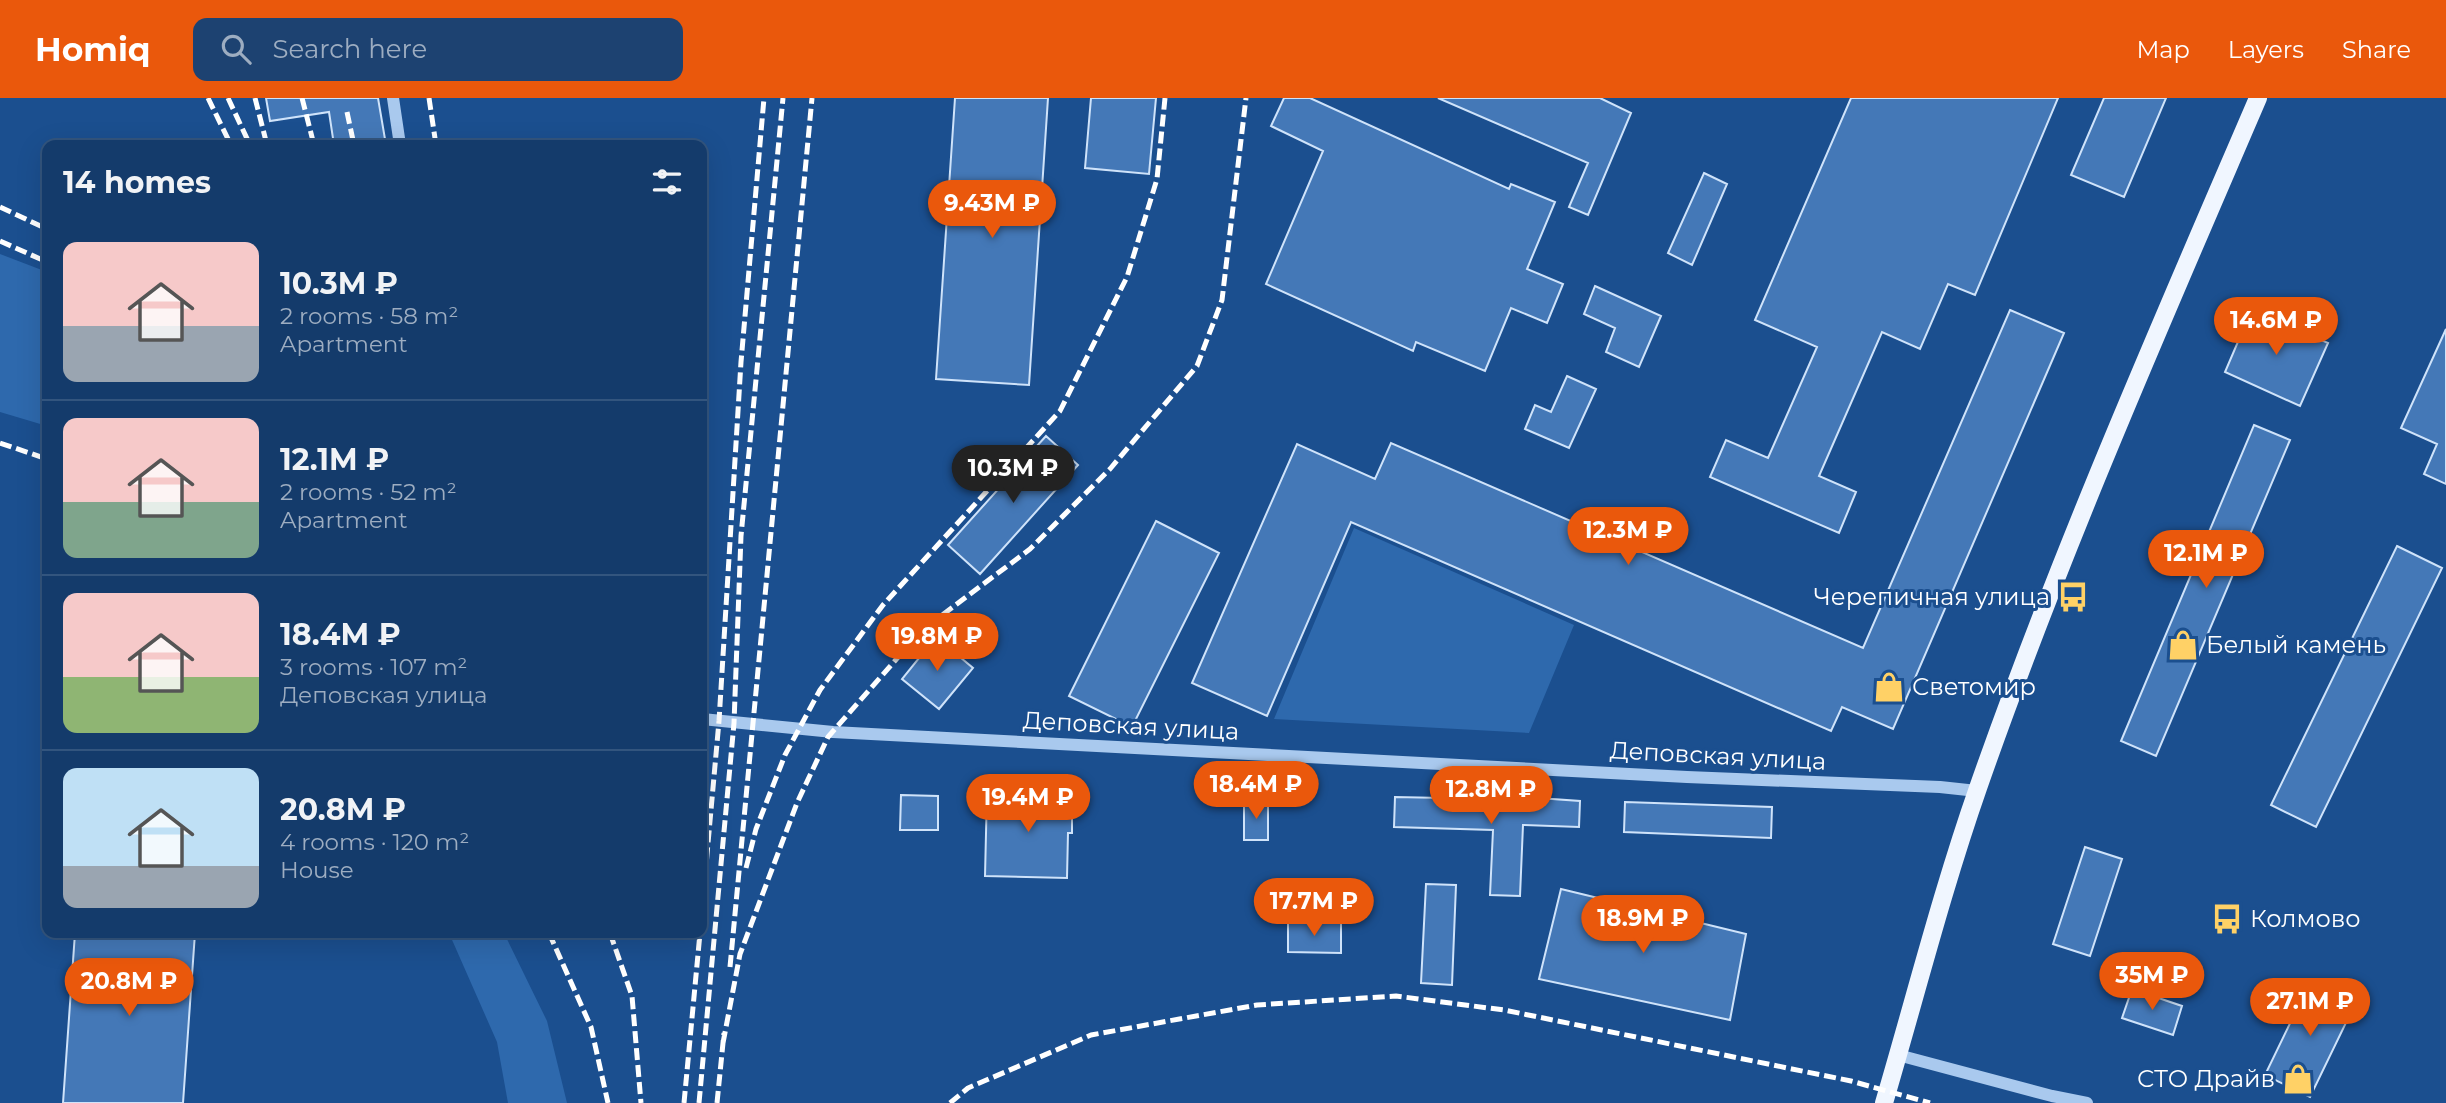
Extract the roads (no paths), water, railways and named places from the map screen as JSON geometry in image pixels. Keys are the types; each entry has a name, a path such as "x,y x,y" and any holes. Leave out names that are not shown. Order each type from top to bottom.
{"main road":[{"path":"1884,1103 1977,791 2074,534 2258,98"}],"street":[{"path":"393,98 399,140"},
{"name":"Деповская улица","path":"707,719 833,732 1977,791"},
{"path":"1898,1055 2087,1103"}],"railway":[{"path":"208,98 229,140"},
{"path":"228,98 248,140"},
{"path":"255,98 266,140"},
{"path":"302,98 313,140"},
{"path":"429,98 435,140"},
{"path":"707,854 719,721 741,362 764,98"},
{"path":"699,1103 734,723 741,536 783,98"},
{"path":"730,967 812,98"},
{"path":"746,868 756,829 785,755 820,690 883,605 1060,411 1127,277 1157,179 1165,98"},
{"path":"723,1043 740,954 797,803 828,737 921,631 1030,549 1110,469 1197,366 1222,300 1246,98"},
{"path":"347,112 353,140"},
{"path":"0,207 42,227"},
{"path":"0,241 42,260"},
{"path":"0,443 42,457"},
{"path":"551,938 591,1027 608,1103"},
{"path":"612,938 632,996 641,1103"},
{"path":"684,1103 700,938"},
{"path":"950,1103 968,1088 1091,1035 1257,1005 1396,996 1504,1010 1851,1081 1930,1103"},
{"path":"717,1103 724,1033"}],"place":[{"name":"Черепичная улица","path":"2073,597"},
{"name":"Белый камень","path":"2183,645"},
{"name":"Светомир","path":"1889,687"},
{"name":"Колмово","path":"2227,919"},
{"name":"СТО Драйв","path":"2298,1079"}]}
